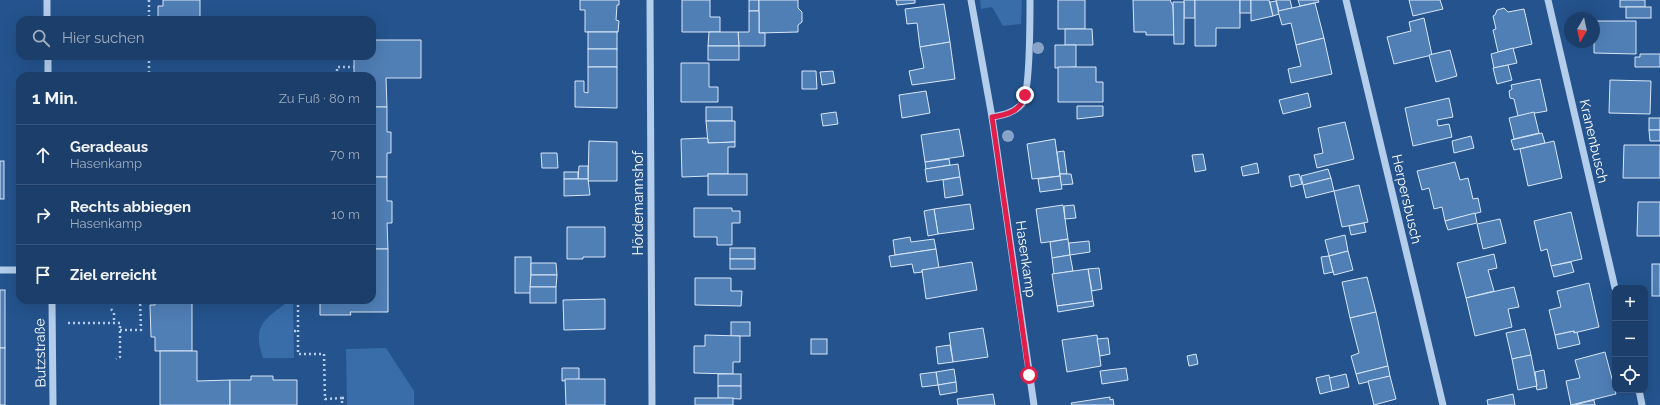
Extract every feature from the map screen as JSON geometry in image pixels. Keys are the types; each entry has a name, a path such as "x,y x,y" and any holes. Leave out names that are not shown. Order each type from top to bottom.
{"street":[{"path":"47,0 47,16"},
{"name":"Hördemannshof","path":"650,0 652,405"},
{"name":"Hasenkamp","path":"971,0 992,117 1034,405"},
{"path":"992,117 1008,114 1023,103 1027,87 1030,0"},
{"name":"Herpersbusch","path":"1346,0 1443,405"},
{"name":"Kranenbusch","path":"1548,0 1614,285"},
{"path":"48,60 48,72"},
{"path":"0,270 16,270"},
{"name":"Butzstraße","path":"52,304 53,405"},
{"path":"1640,393 1642,405"}],"path":[{"path":"149,0 149,16"},
{"path":"149,60 149,72"},
{"path":"337,72 337,67 354,67"},
{"path":"120,330 140,330 140,304"},
{"path":"298,304 298,354 324,354 325,399 347,398"},
{"path":"111,309 114,312 114,322"},
{"path":"52,323 120,323 120,357 116,359"},
{"path":"342,398 342,405"}],"shaded area":[{"path":"980,0 1022,0 1021,24 1003,26 992,7 981,9"},
{"path":"285,304 293,304 294,358 263,358 260,347 260,330 263,323"},
{"path":"386,348 414,391 414,405 347,405 346,349"}],"building":[{"path":"163,0 200,0 200,16 158,16 158,6 163,6"},
{"path":"580,0 619,0 619,5 617,5 616,20 619,21 618,32 585,32 585,10 580,10"},
{"path":"682,0 710,0 710,17 720,17 720,32 682,32"},
{"path":"749,0 759,0 759,11 749,11"},
{"path":"759,0 798,0 798,8 802,12 802,22 798,25 798,32 759,33"},
{"path":"896,0 915,0 915,3 897,5"},
{"path":"1058,0 1085,0 1085,29 1058,29"},
{"path":"1133,0 1170,0 1173,6 1174,35 1146,35 1146,32 1134,32"},
{"path":"1184,0 1195,0 1195,18 1184,18"},
{"path":"1195,0 1240,0 1240,28 1216,28 1216,46 1195,46"},
{"path":"1240,0 1251,0 1251,13 1240,13"},
{"path":"1251,0 1269,0 1273,16 1251,21"},
{"path":"1276,0 1290,0 1292,8 1279,11"},
{"path":"1298,0 1318,0 1319,2 1300,6"},
{"path":"1409,0 1440,0 1443,9 1413,16"},
{"path":"1620,0 1645,0 1645,7 1620,7"},
{"path":"1276,1 1279,14 1273,16 1270,2"},
{"path":"1173,2 1184,2 1184,44 1174,44"},
{"path":"1315,3 1324,38 1296,45 1291,23 1282,25 1278,11"},
{"path":"944,4 950,42 920,47 917,23 907,24 905,9"},
{"path":"1626,7 1651,7 1651,18 1626,18"},
{"path":"1504,8 1508,12 1524,9 1532,44 1498,52 1493,30 1496,29 1493,16 1497,10"},
{"path":"749,11 759,11 759,33 765,33 765,46 739,46 738,32 749,32"},
{"path":"1424,18 1432,55 1394,64 1387,37 1411,31 1409,22"},
{"path":"1600,21 1636,21 1636,54 1594,53 1594,48 1600,48"},
{"path":"1065,29 1092,29 1093,45 1065,45"},
{"path":"588,32 617,32 617,49 588,49"},
{"path":"709,32 738,32 739,46 708,46"},
{"path":"1324,38 1332,74 1291,83 1288,69 1301,66 1296,45"},
{"path":"376,40 421,40 421,78 386,78 387,107 376,107 376,72 354,72 354,60 376,60"},
{"path":"950,42 955,79 912,85 909,71 924,68 920,47"},
{"path":"1055,45 1076,45 1076,67 1055,68"},
{"path":"708,46 739,46 739,60 708,60"},
{"path":"1513,48 1517,63 1494,68 1491,54"},
{"path":"588,49 617,49 617,67 588,67"},
{"path":"1450,50 1457,76 1436,82 1429,55"},
{"path":"1640,54 1660,54 1660,67 1635,67 1635,57 1640,57"},
{"path":"681,63 709,63 709,87 718,87 718,102 681,102"},
{"path":"1508,65 1512,80 1497,84 1493,68"},
{"path":"588,67 617,67 617,108 575,107 575,81 584,81 584,92 588,93"},
{"path":"1058,67 1096,67 1096,82 1103,82 1103,102 1058,102"},
{"path":"802,71 816,71 817,89 802,89"},
{"path":"833,71 835,83 822,85 820,72"},
{"path":"1540,79 1547,111 1518,116 1514,99 1510,98 1509,91 1512,89 1511,85"},
{"path":"1610,80 1651,81 1650,114 1609,113"},
{"path":"926,91 930,113 902,118 899,95"},
{"path":"1308,93 1311,107 1283,114 1279,100"},
{"path":"1449,98 1453,117 1437,120 1438,126 1449,124 1452,137 1413,146 1405,108"},
{"path":"1077,106 1103,106 1103,116 1077,119"},
{"path":"376,107 387,107 387,132 391,132 391,153 387,153 387,177 376,177"},
{"path":"706,107 732,107 732,121 706,121"},
{"path":"836,112 838,124 823,126 821,114"},
{"path":"1534,112 1539,133 1514,139 1509,118"},
{"path":"1649,118 1660,118 1660,130 1649,130"},
{"path":"706,121 735,121 735,142 708,143"},
{"path":"1345,122 1354,159 1317,168 1314,155 1323,153 1318,128"},
{"path":"959,129 964,156 925,162 921,135"},
{"path":"1649,130 1660,130 1660,141 1650,141"},
{"path":"1542,133 1545,143 1514,150 1511,140"},
{"path":"1471,136 1474,148 1454,153 1452,141"},
{"path":"681,139 708,139 708,143 735,142 735,147 728,147 728,174 708,174 708,176 682,177"},
{"path":"1055,139 1060,176 1032,179 1027,144"},
{"path":"589,141 617,142 617,181 588,181"},
{"path":"1554,141 1562,178 1528,186 1520,149"},
{"path":"1624,145 1660,145 1660,178 1623,178"},
{"path":"1064,151 1067,174 1060,174 1057,152"},
{"path":"541,153 557,153 558,168 542,168"},
{"path":"1203,154 1206,170 1195,172 1192,155"},
{"path":"949,159 950,165 926,169 925,162"},
{"path":"0,161 4,161 4,199 0,199"},
{"path":"1455,162 1460,180 1468,178 1473,199 1478,198 1481,212 1445,221 1442,207 1434,209 1429,188 1422,190 1417,171"},
{"path":"1257,163 1259,173 1243,176 1241,167"},
{"path":"958,164 960,177 927,182 925,169"},
{"path":"579,166 588,166 588,179 578,179"},
{"path":"1328,169 1331,178 1303,185 1301,176"},
{"path":"564,172 578,172 578,179 564,179"},
{"path":"708,174 747,174 747,195 708,195"},
{"path":"1060,174 1071,174 1073,184 1061,185"},
{"path":"1299,174 1302,184 1291,187 1289,176"},
{"path":"1060,176 1062,189 1040,192 1038,179"},
{"path":"376,177 387,177 387,201 392,201 392,223 387,223 388,249 376,249"},
{"path":"960,177 963,195 945,198 943,180"},
{"path":"1331,178 1334,191 1306,198 1303,185"},
{"path":"564,179 588,179 590,195 564,196"},
{"path":"1359,185 1368,222 1342,227 1334,191"},
{"path":"1638,202 1660,202 1660,236 1637,236"},
{"path":"970,204 974,229 938,234 934,209"},
{"path":"1063,205 1068,239 1041,243 1036,209"},
{"path":"1074,205 1076,218 1065,219 1064,206"},
{"path":"694,208 732,208 732,211 740,211 740,223 732,223 732,245 717,245 717,237 694,237"},
{"path":"934,209 938,234 928,236 924,211"},
{"path":"1571,212 1582,259 1551,266 1547,249 1541,251 1534,221"},
{"path":"1475,213 1477,223 1448,230 1445,221"},
{"path":"1500,219 1506,243 1483,249 1477,224"},
{"path":"1364,223 1366,232 1351,235 1349,226"},
{"path":"567,227 605,227 605,257 567,259"},
{"path":"1345,235 1348,251 1329,256 1325,240"},
{"path":"910,237 911,242 934,239 936,249 895,255 893,240"},
{"path":"1068,239 1070,255 1052,258 1050,242"},
{"path":"1089,241 1090,252 1070,255 1069,243"},
{"path":"730,248 755,248 755,259 730,259"},
{"path":"376,249 388,249 388,312 350,312 351,315 320,315 320,304 376,304"},
{"path":"936,249 939,268 922,270 922,272 914,273 912,264 891,267 889,256"},
{"path":"1348,251 1353,270 1334,275 1329,256"},
{"path":"1494,254 1497,268 1488,270 1494,291 1466,298 1457,263"},
{"path":"1070,255 1073,271 1054,274 1052,258"},
{"path":"1329,256 1333,272 1324,274 1321,257"},
{"path":"515,257 531,257 531,293 515,293"},
{"path":"730,259 755,259 755,269 730,269"},
{"path":"972,262 977,290 926,299 922,270"},
{"path":"1571,262 1574,272 1554,277 1551,266"},
{"path":"531,263 556,263 557,275 531,275"},
{"path":"1652,264 1660,264 1660,296 1652,296"},
{"path":"1099,268 1102,289 1092,291 1088,269"},
{"path":"1088,269 1093,301 1057,306 1052,274"},
{"path":"531,275 557,275 556,287 530,287"},
{"path":"1367,277 1376,312 1350,318 1342,282"},
{"path":"695,278 731,278 731,291 742,291 741,306 695,305"},
{"path":"1589,283 1599,327 1574,333 1574,331 1555,335 1549,310 1561,307 1557,291"},
{"path":"530,287 556,287 556,303 530,303"},
{"path":"1514,287 1519,307 1508,309 1512,327 1475,336 1466,298"},
{"path":"0,290 5,290 5,348 0,348"},
{"path":"605,299 605,329 564,330 563,300"},
{"path":"1093,301 1094,306 1058,312 1057,306"},
{"path":"192,304 192,351 155,351 155,337 151,337 150,305"},
{"path":"1376,312 1388,366 1356,374 1351,356 1359,353 1350,318"},
{"path":"731,322 750,322 750,336 731,336"},
{"path":"983,328 988,357 953,362 949,333"},
{"path":"1525,329 1531,355 1512,359 1506,333"},
{"path":"1574,331 1574,333 1577,332 1580,344 1558,349 1555,335"},
{"path":"705,335 740,336 740,362 733,362 733,374 694,373 694,346 705,346"},
{"path":"1097,335 1101,366 1067,372 1062,340"},
{"path":"1108,338 1110,354 1100,356 1097,339"},
{"path":"811,339 827,339 827,354 811,354"},
{"path":"950,345 953,362 938,364 936,347"},
{"path":"0,348 5,348 5,405 0,405"},
{"path":"160,351 197,351 197,381 230,380 230,405 160,405"},
{"path":"1605,352 1612,379 1612,393 1616,394 1571,405 1566,381 1580,378 1575,360"},
{"path":"1196,354 1198,364 1189,366 1187,356"},
{"path":"1531,355 1537,386 1518,390 1512,359"},
{"path":"1388,366 1390,376 1359,384 1356,374"},
{"path":"562,368 579,368 579,379 562,381"},
{"path":"1126,368 1128,380 1102,384 1100,371"},
{"path":"954,369 956,382 938,385 936,372"},
{"path":"1544,370 1547,388 1537,390 1535,372"},
{"path":"936,372 938,385 922,387 920,374"},
{"path":"718,374 741,374 741,386 718,386"},
{"path":"1346,374 1349,387 1332,391 1329,378"},
{"path":"1329,375 1332,391 1320,394 1316,378"},
{"path":"251,376 273,376 273,380 297,380 297,405 230,405 230,380 251,380"},
{"path":"1390,376 1396,399 1374,405 1368,381"},
{"path":"565,379 605,379 605,405 566,405"},
{"path":"956,382 957,392 940,395 938,385"},
{"path":"718,386 741,386 741,399 718,398"},
{"path":"993,394 995,405 958,405 957,399"},
{"path":"1513,394 1515,405 1488,405 1487,400"},
{"path":"1110,397 1110,400 1113,399 1114,405 1072,405 1071,403"},
{"path":"695,398 733,398 733,405 695,405"},
{"path":"1594,400 1595,405 1574,405"}],"route":[{"path":"1025,95 1023,103 1008,114 992,117 1029,375"}]}
